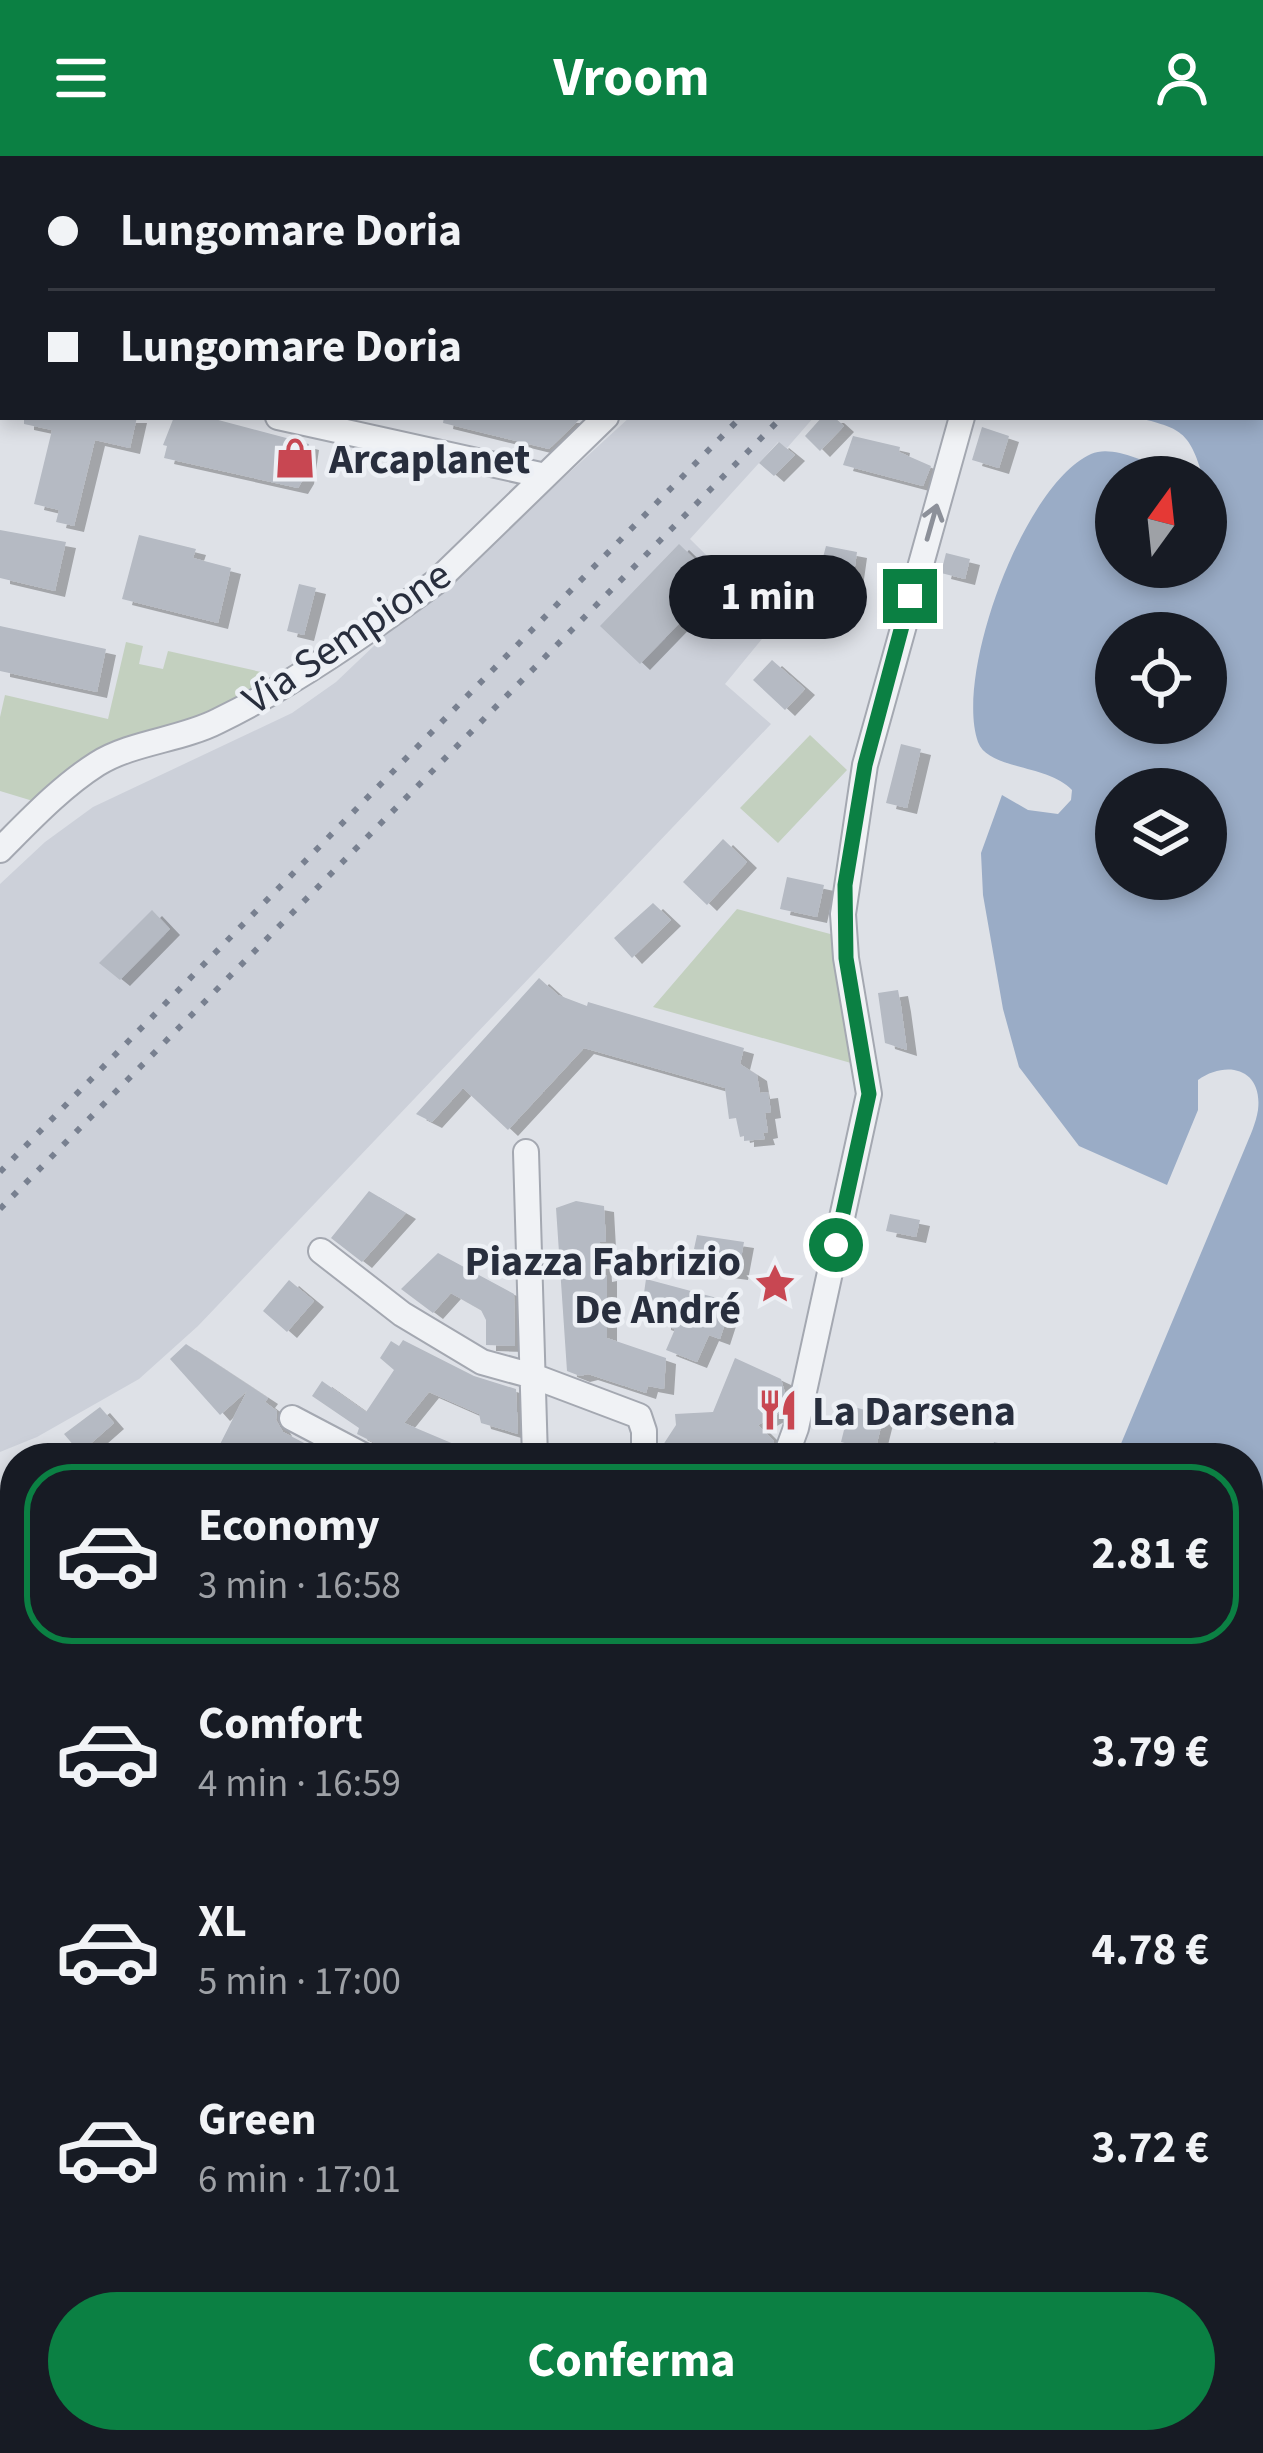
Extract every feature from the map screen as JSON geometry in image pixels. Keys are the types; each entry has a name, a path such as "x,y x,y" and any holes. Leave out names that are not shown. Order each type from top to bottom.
{"street":[{"path":"292,420 545,476"},
{"path":"790,1443 869,1094 843,914 865,765 961,420"},
{"name":"Via Sempione","path":"0,850 99,762 214,724 330,658 436,582 599,424"},
{"path":"526,1152 535,1443"},
{"path":"321,1250 402,1314 482,1362 639,1416 644,1443"},
{"path":"292,1418 340,1443"}],"shaded area":[{"path":"627,420 811,420 787,448 778,442 690,539 775,623 725,684 771,724 198,1326 139,1379 37,1437 0,1443 0,884 45,842 93,807 292,713 336,682 420,602 467,566"}],"green space":[{"path":"126,642 143,646 139,664 163,669 168,651 261,672 260,687 33,801 0,791 0,717 5,695 108,719"},
{"path":"810,735 847,770 778,843 740,808"},
{"path":"737,909 834,935 851,1063 653,1007"}],"water":[{"path":"1146,420 1263,420 1263,1443 1121,1443 1251,1134 1258,1110 1255,1085 1249,1077 1231,1070 1198,1080 1198,1110 1167,1185 1079,1146 1019,1067 1003,1009 983,895 981,853 1002,795 1028,810 1058,814 1071,800 1072,790 1049,775 994,758 978,742 973,711 976,673 1000,584 1042,502 1066,472 1099,452 1128,456 1095,456 1095,588 1227,588 1227,456 1196,456 1181,434"}],"building":[{"path":"24,420 136,420 130,448 95,440 74,526 56,522 59,510 34,504 52,430 24,424"},
{"path":"173,420 218,420 309,444 298,488 164,458 167,446 163,445"},
{"path":"444,420 579,420 549,449"},
{"path":"819,420 837,420 844,426 820,451 805,436"},
{"path":"982,427 1009,436 999,468 972,460"},
{"path":"853,436 900,447 899,452 931,466 923,486 843,465"},
{"path":"779,442 795,455 774,476 759,463"},
{"path":"0,530 66,542 55,591 0,578"},
{"path":"139,535 196,549 193,558 231,568 218,623 122,599"},
{"path":"679,544 707,571 685,595 696,606 640,664 600,626"},
{"path":"826,546 857,552 849,609 826,604 828,595 823,594 830,562 822,561"},
{"path":"946,553 970,559 965,579 941,573"},
{"path":"299,584 316,588 304,635 287,631"},
{"path":"0,626 106,649 97,692 0,671"},
{"path":"772,660 805,689 785,710 753,680"},
{"path":"901,744 921,749 907,808 886,803"},
{"path":"723,839 747,862 707,905 683,882"},
{"path":"787,877 824,885 817,917 780,909"},
{"path":"653,903 671,920 632,958 614,938"},
{"path":"152,910 170,929 120,980 99,963"},
{"path":"539,978 558,995 587,1006 588,1002 744,1048 740,1064 757,1075 760,1093 768,1092 771,1112 765,1113 765,1139 744,1141 740,1137 736,1118 729,1119 725,1088 584,1048 508,1130 463,1088 432,1122 416,1114"},
{"path":"898,990 907,1050 885,1043 878,993"},
{"path":"369,1191 406,1213 362,1262 331,1238"},
{"path":"576,1201 604,1206 606,1242 600,1242 602,1276 607,1275 607,1338 666,1358 664,1389 648,1386 646,1393 567,1371 556,1208"},
{"path":"890,1214 920,1220 916,1237 886,1231"},
{"path":"697,1235 744,1242 738,1274 693,1268 699,1251 694,1249"},
{"path":"438,1253 514,1294 515,1346 486,1345 481,1310 451,1293 433,1313 401,1289"},
{"path":"646,1279 732,1302 720,1339 709,1335 697,1362 666,1350 675,1329 641,1314"},
{"path":"289,1280 314,1301 287,1332 263,1311"},
{"path":"403,1340 474,1376 516,1389 518,1434 481,1423 479,1414 429,1392 404,1423 451,1443 375,1443 312,1396 322,1381 366,1412 394,1370 380,1358 391,1341 399,1346"},
{"path":"186,1344 268,1398 265,1402 277,1411 283,1432 304,1443 221,1443 247,1391 220,1415 170,1359"},
{"path":"735,1358 781,1379 786,1396 783,1411 758,1425 773,1443 664,1443 676,1425 675,1414 713,1412"},
{"path":"850,1406 884,1415 877,1443 841,1442"},
{"path":"100,1407 114,1423 91,1443 72,1443 64,1434"}],"railway":[{"path":"0,1172 738,420"},
{"path":"0,1209 779,420"}],"place":[{"name":"Arcaplanet","path":"295,458"},
{"name":"Piazza Fabrizio De André","path":"775,1284"},
{"name":"La Darsena","path":"778,1410"}],"route":[{"path":"836,1245 869,1094 846,958 845,885 865,765 910,596"}]}
